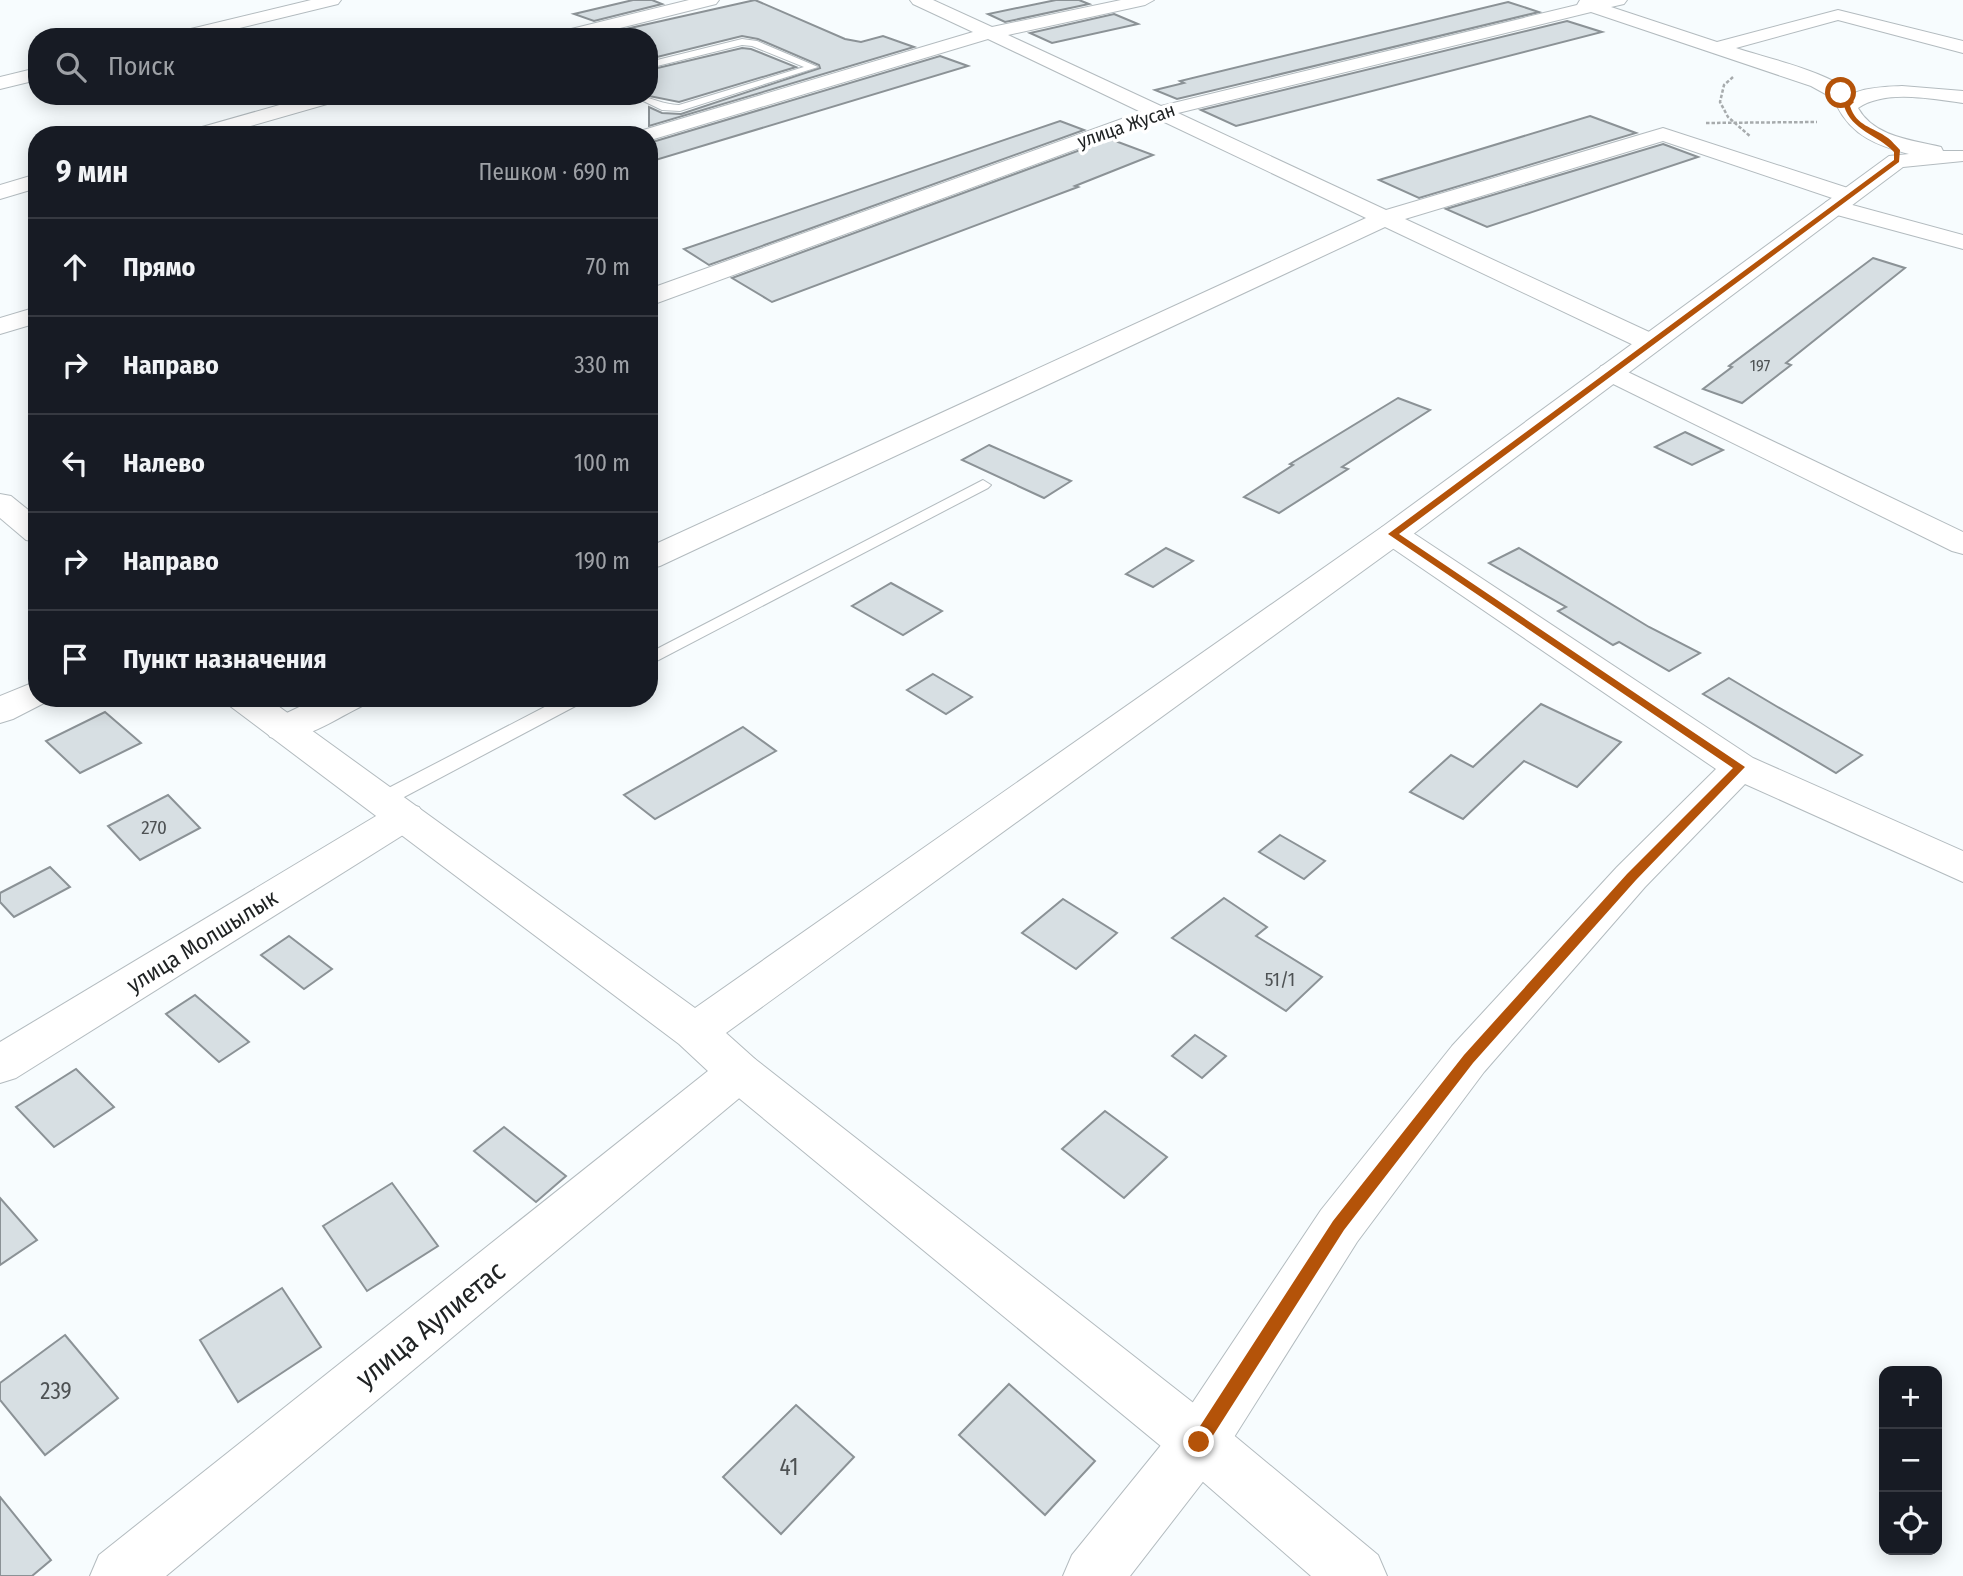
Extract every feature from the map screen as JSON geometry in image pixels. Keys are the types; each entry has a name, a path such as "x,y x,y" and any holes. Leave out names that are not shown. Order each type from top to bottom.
{"street":[{"path":"217,28 332,0"},
{"path":"597,28 710,0"},
{"path":"919,0 1651,343"},
{"path":"658,131 990,33 1145,0"},
{"name":"улица Жусан","path":"658,295 1159,112 1583,3 1618,0"},
{"path":"1583,3 1818,82 1841,93 1851,102"},
{"path":"1716,48 1838,15 1963,47"},
{"path":"0,83 28,76"},
{"path":"1818,82 1886,93 1956,94"},
{"path":"1886,93 1864,96 1851,102 1847,106 1851,117 1891,150 1959,156"},
{"path":"227,126 302,105"},
{"path":"658,555 1385,218 1663,134 1842,202 1963,242"},
{"path":"695,1032 1393,534 1842,202 1891,150"},
{"path":"0,192 28,184"},
{"path":"0,326 28,318"},
{"path":"1611,372 1963,544"},
{"path":"0,503 28,524"},
{"path":"1393,534 1740,767 1963,868"},
{"path":"0,710 28,696"},
{"path":"255,707 695,1032 739,1072 1199,1442 1357,1576"},
{"path":"283,729 330,707"},
{"path":"1093,1576 1199,1442 1339,1226 1468,1059 1631,877 1740,767"},
{"name":"улица Молшылык","path":"0,1065 393,808"},
{"name":"улица Аулиетас","path":"120,1576 739,1072"}],"lane":[{"path":"658,63 741,42 754,43 813,67 680,108 666,108 658,105"},
{"path":"658,655 983,485"},
{"path":"393,808 562,707"}],"path":[{"path":"1735,75 1726,82 1719,97 1721,111 1757,141"},
{"path":"1663,134 1699,124 1817,122"}],"building":[{"path":"633,0 652,0 662,4 594,21 574,14"},
{"path":"755,0 845,39 861,42 883,36 914,47 649,126 649,107 662,113 681,114 820,68 819,65 758,39 742,36 658,57 658,28 630,28"},
{"path":"1056,0 1079,0 1089,4 1005,22 988,14"},
{"path":"1508,2 1539,12 1177,99 1155,90 1184,83 1180,81"},
{"path":"1114,14 1138,24 1052,43 1030,33"},
{"path":"1567,21 1602,32 1236,126 1201,110"},
{"path":"742,48 796,67 679,102 658,98 658,68"},
{"path":"940,56 968,66 658,159 658,140"},
{"path":"1590,116 1636,133 1419,198 1379,180"},
{"path":"1060,121 1084,130 709,265 684,249"},
{"path":"1110,139 1153,155 1075,186 1078,187 772,302 732,278"},
{"path":"1663,144 1698,157 1487,227 1446,209"},
{"path":"1873,258 1905,268 1786,363 1791,365 1742,403 1703,389 1732,367 1729,366"},
{"path":"1398,398 1430,410 1342,467 1348,469 1279,513 1244,497 1293,465 1290,464"},
{"path":"1685,432 1723,450 1692,465 1655,447"},
{"path":"989,445 1071,481 1044,498 962,460"},
{"path":"1166,548 1193,561 1153,587 1126,574"},
{"path":"1519,548 1649,627 1700,653 1669,671 1619,642 1613,645 1558,611 1566,607 1489,563"},
{"path":"891,583 942,611 903,635 852,606"},
{"path":"933,674 972,697 946,714 907,690"},
{"path":"1729,678 1862,755 1836,773 1703,694"},
{"path":"1541,704 1621,742 1577,787 1524,761 1463,819 1410,792 1451,755 1473,767"},
{"path":"105,712 141,743 80,773 46,741"},
{"path":"743,727 776,751 655,819 624,795"},
{"path":"168,795 200,828 140,860 108,826"},
{"path":"1280,835 1325,861 1304,879 1259,852"},
{"path":"50,867 70,887 14,917 0,902 0,893"},
{"path":"1224,898 1267,927 1256,936 1322,977 1286,1011 1172,938"},
{"path":"1063,899 1117,933 1076,969 1022,933"},
{"path":"289,936 332,969 304,989 261,955"},
{"path":"195,995 249,1042 219,1062 166,1014"},
{"path":"1195,1035 1226,1056 1202,1078 1172,1056"},
{"path":"76,1069 114,1107 54,1147 16,1107"},
{"path":"1105,1111 1167,1157 1124,1198 1062,1149"},
{"path":"504,1127 566,1176 536,1202 474,1151"},
{"path":"392,1183 438,1246 367,1291 323,1226"},
{"path":"0,1198 37,1240 0,1265"},
{"path":"282,1288 321,1347 238,1402 200,1340"},
{"path":"65,1335 118,1398 45,1455 0,1400 0,1383"},
{"path":"1009,1384 1095,1461 1045,1515 959,1435"},
{"path":"796,1405 854,1457 781,1534 723,1477"},
{"path":"0,1497 51,1560 32,1576 0,1576"}],"route":[{"path":"1199,1442 1339,1226 1468,1059 1631,877 1740,767 1393,534 1897,161 1897,151 1885,139 1864,129 1851,117 1847,106 1851,102 1841,93"}]}
